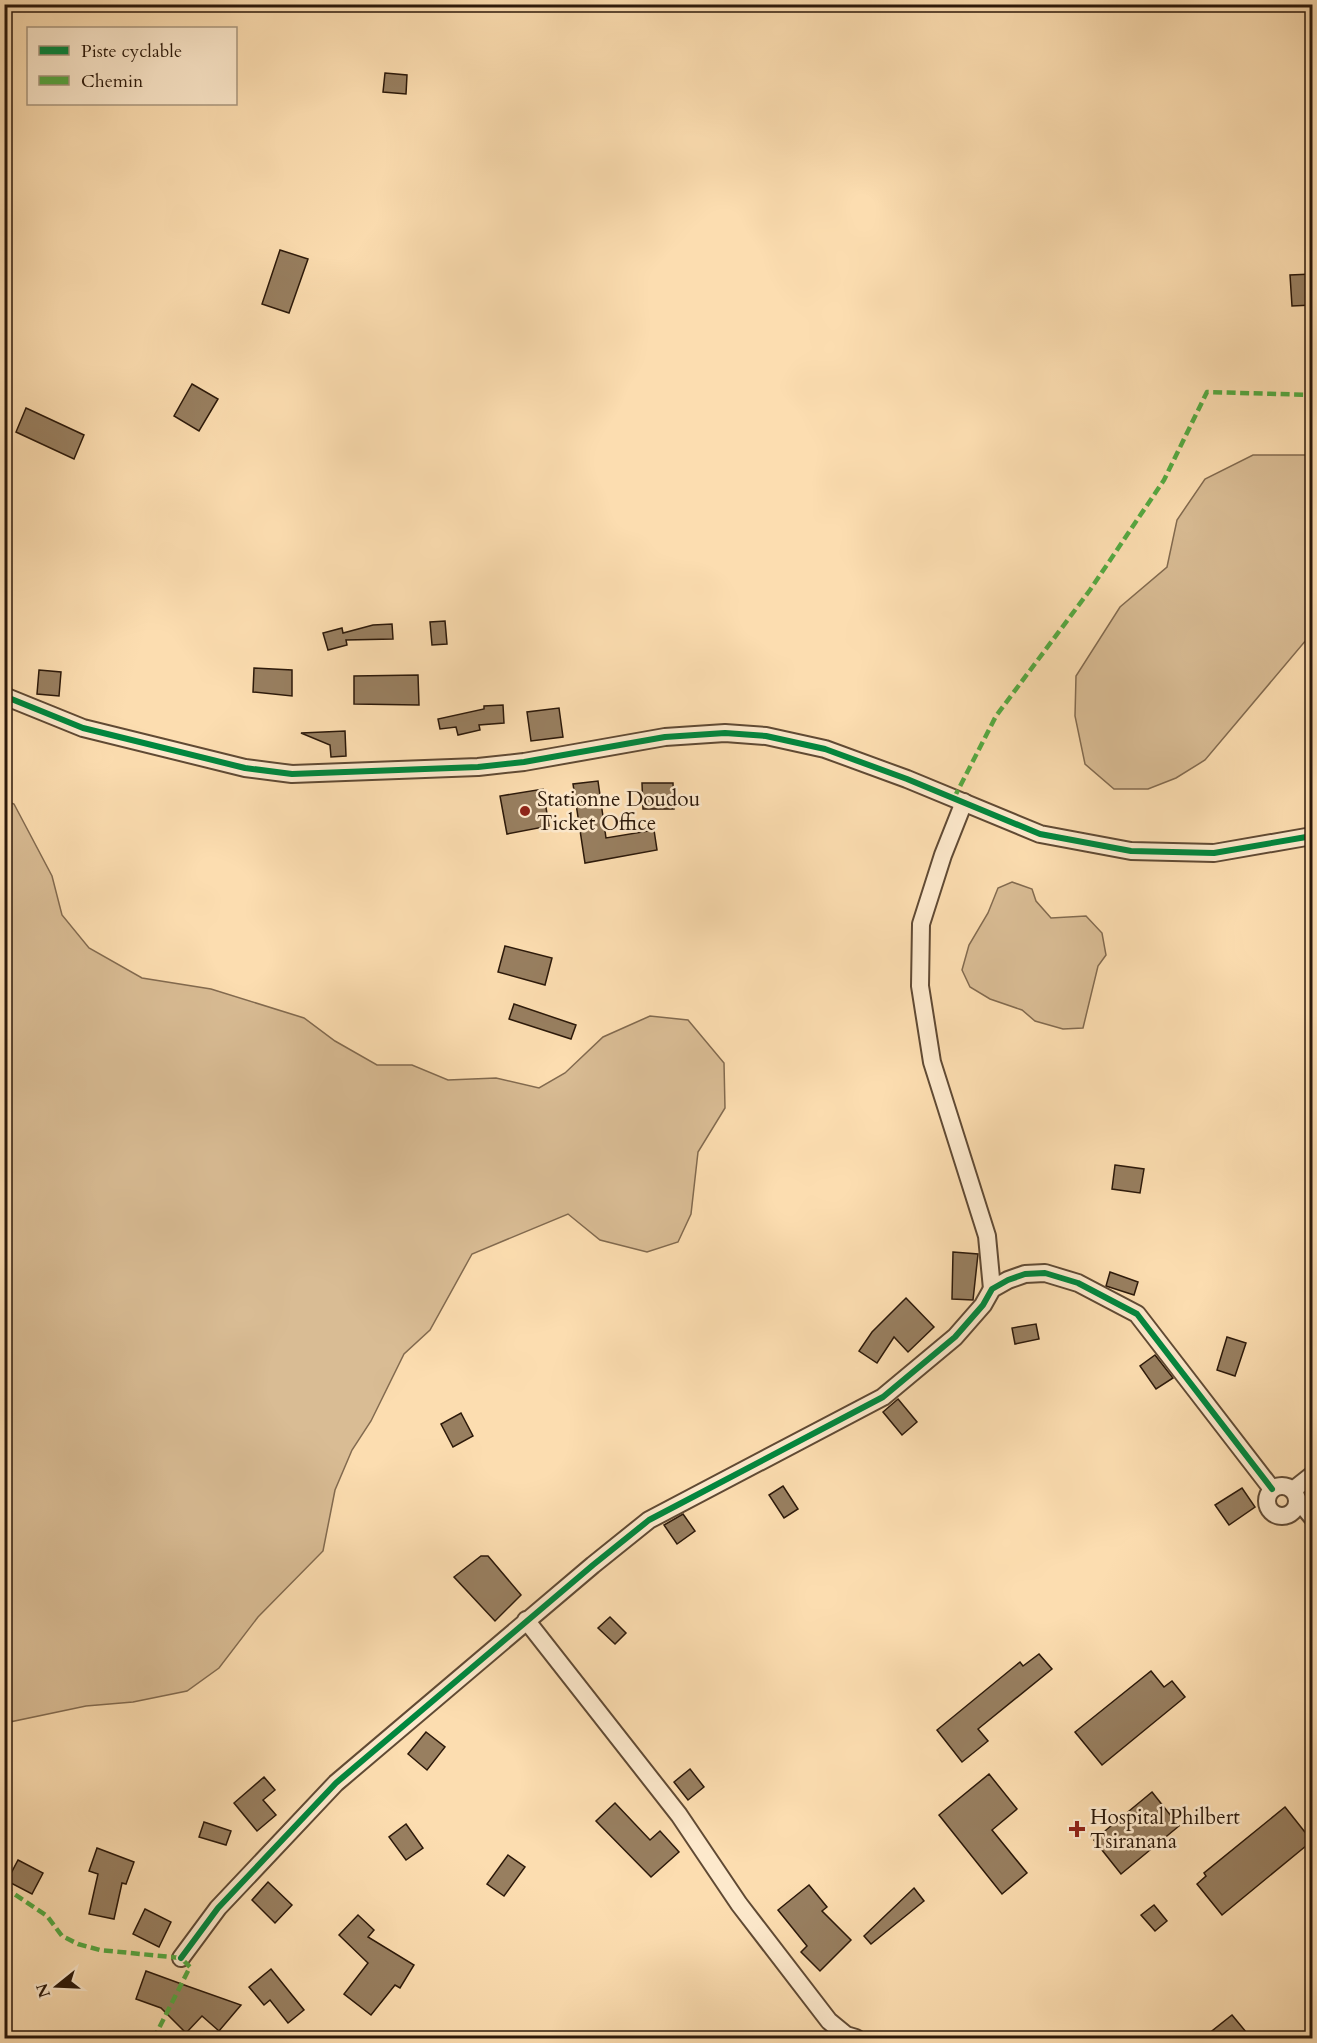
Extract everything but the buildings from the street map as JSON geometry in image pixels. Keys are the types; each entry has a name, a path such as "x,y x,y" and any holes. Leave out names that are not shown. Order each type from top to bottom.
{"street":[{"path":"4,696 83,728 245,768 272,772 328,774 478,767 524,762 665,737 725,733 766,736 825,749 907,778 1040,834 1131,851 1214,853 1312,836"},
{"path":"181,1958 218,1908 336,1783 526,1620 649,1520 883,1397 955,1337 983,1305 992,1289 987,1236 932,1062 920,986 921,924 943,855 964,802"},
{"path":"992,1289 1025,1274 1045,1273 1078,1283 1137,1314 1272,1489"},
{"path":"1312,1475 1295,1494 1295,1510 1287,1517 1276,1516 1268,1509 1266,1498 1272,1489 1282,1485 1295,1494 1312,1517"},
{"path":"526,1620 679,1815 746,1913 829,2021 849,2037"}],"shaded area":[{"path":"1253,455 1312,455 1312,633 1205,760 1176,778 1148,789 1114,789 1085,764 1075,716 1076,676 1120,607 1167,567 1177,520 1205,479"},
{"path":"4,800 14,804 52,876 62,915 89,948 142,978 211,989 304,1018 335,1041 377,1065 412,1065 448,1080 496,1078 539,1088 565,1073 603,1037 650,1016 688,1020 724,1063 725,1108 698,1152 691,1214 678,1242 647,1252 600,1240 568,1214 472,1254 430,1330 404,1354 371,1421 352,1450 335,1490 323,1551 258,1617 219,1668 187,1691 133,1702 86,1706 5,1723"},
{"path":"1012,882 1032,889 1036,901 1051,918 1086,916 1102,933 1106,955 1098,966 1083,1028 1063,1029 1035,1021 1022,1010 990,999 970,987 962,970 969,945 988,913 998,888"}],"marked path":[{"path":"954,798 996,716 1090,590 1164,480 1207,392 1312,395"},
{"path":"4,1887 47,1916 62,1936 78,1944 100,1950 181,1958 190,1967 154,2038"}],"cycle path":[{"path":"4,696 83,728 245,768 292,774 478,767 524,762 665,737 725,733 766,736 825,749 907,779 1040,834 1131,851 1214,853 1312,836"},
{"path":"181,1958 218,1908 336,1783 593,1565 649,1520 883,1397 955,1337 983,1305 992,1289 1008,1280 1025,1274 1045,1273 1078,1283 1137,1314 1272,1489"}],"place":[{"name":"Stationne Doudou Ticket Office","path":"525,811"},
{"name":"Hospital Philbert Tsiranana","path":"1077,1829"}]}
